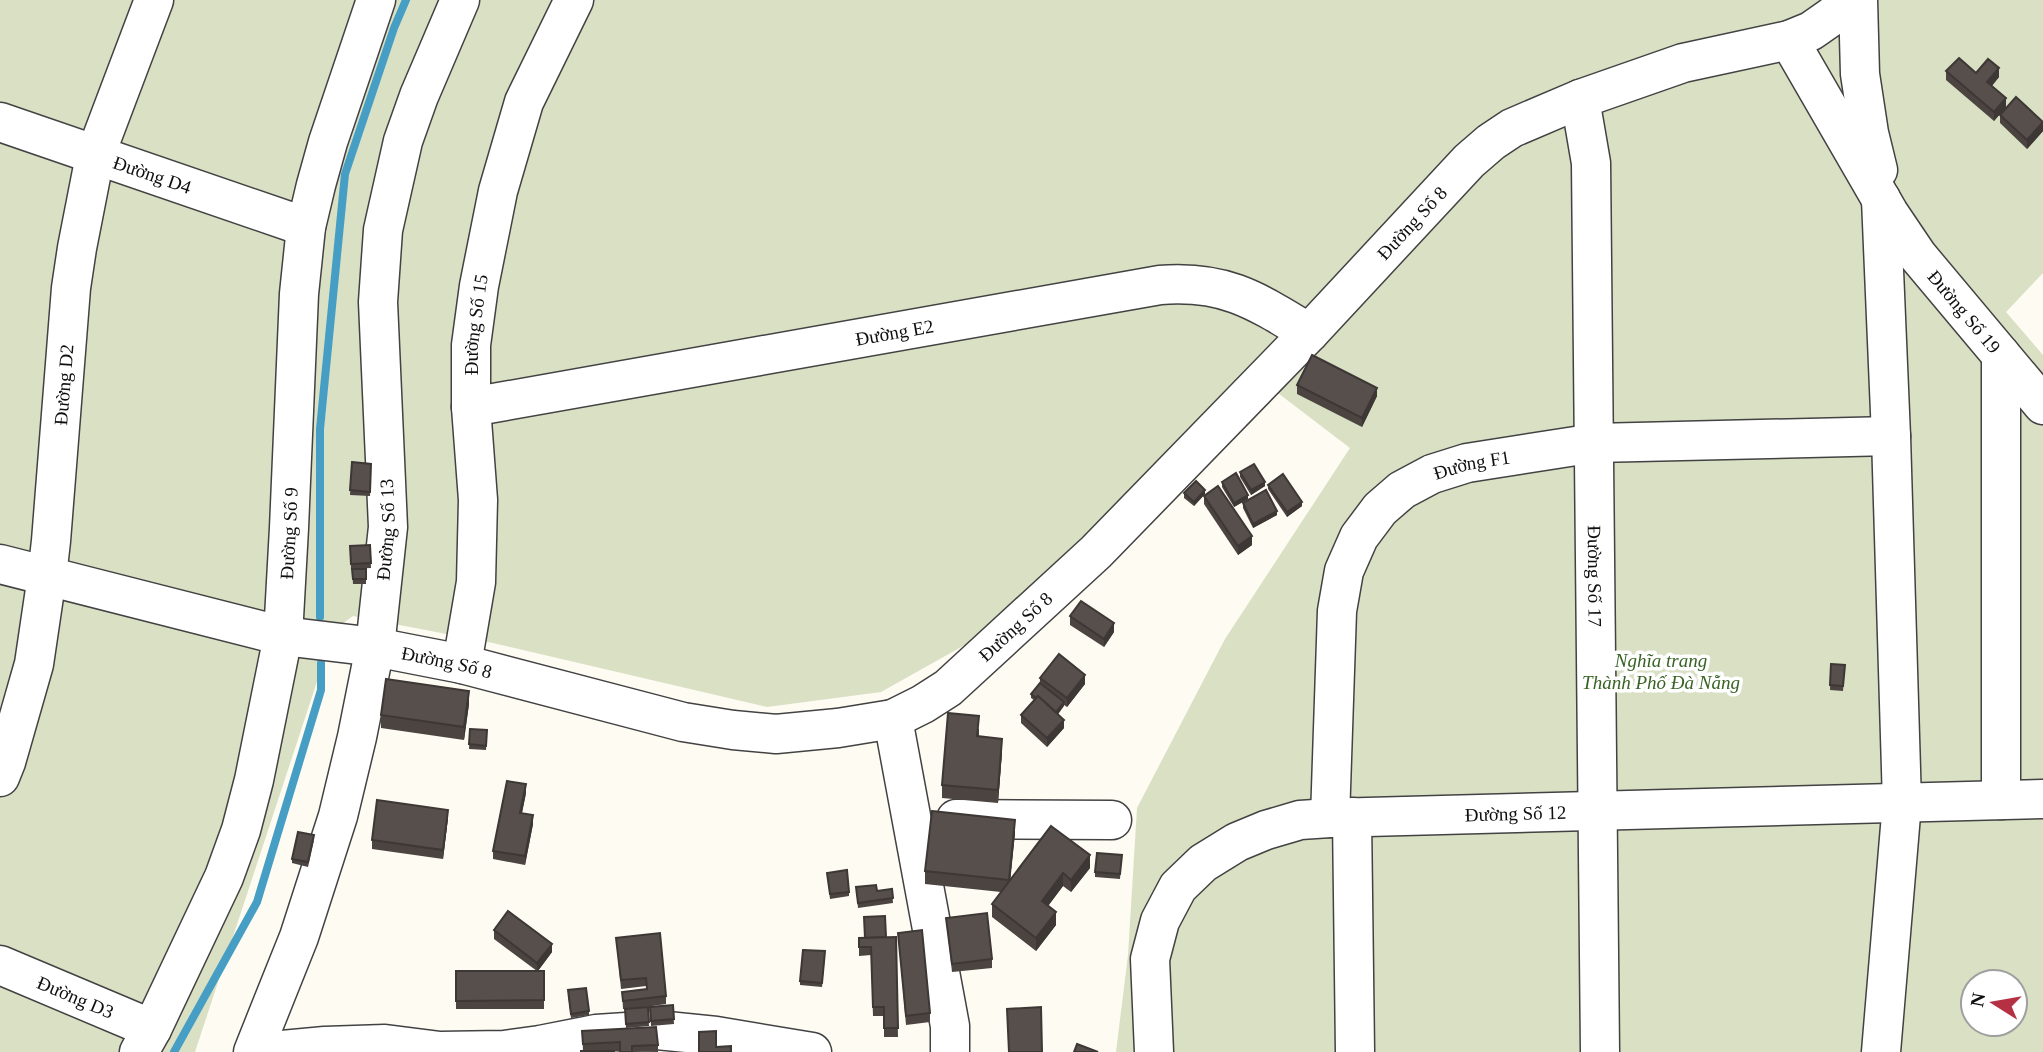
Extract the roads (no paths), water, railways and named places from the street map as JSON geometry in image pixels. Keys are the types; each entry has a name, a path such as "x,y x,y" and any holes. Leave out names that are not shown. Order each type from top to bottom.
{"street":[{"name":"Đường D2","path":"0,776 34,664 51,541 71,288 95,156 155,0"},
{"name":"Đường Số 9","path":"136,1030 225,877 254,780 283,636 299,294 306,227 328,142 376,0"},
{"name":"Đường Số 13","path":"253,1052 299,937 338,816 375,647 388,527 378,302 383,230 403,141 460,0"},
{"name":"Đường Số 15","path":"461,664 476,582 478,500 471,407 471,345 478,286 498,191 524,102 574,0"},
{"name":"Đường Số 8","path":"0,564 283,636 375,647 461,664 683,722 776,734 893,719 948,688 1096,552 1309,333 1469,161 1491,142 1512,128 1580,99 1683,63 1789,40 1811,31 1834,15 1847,0"},
{"name":"Đường Số 19","path":"1858,0 1860,74 1869,133 1885,206"},
{"name":"Đường Số 19","path":"1789,40 1885,206 1918,256 2043,405"},
{"name":"Đường Số 17","path":"1580,99 1591,163 1600,1052"},
{"name":"Đường D4","path":"0,122 306,227"},
{"path":"1881,1052 1902,803 1885,206"},
{"name":"Đường E2","path":"471,407 1160,285 1187,283 1217,287 1245,296 1309,333"},
{"path":"2001,355 2001,800"},
{"name":"Đường F1","path":"1355,1052 1341,818 1337,611 1344,571 1359,537 1380,509 1402,490 1432,474 1467,463 1595,443 1891,436"},
{"path":"893,719 950,1026 950,1052"},
{"name":"Đường Số 12","path":"1154,1052 1150,959 1160,921 1178,887 1203,863 1237,842 1300,820 2043,799"},
{"path":"912,818 1112,820"},
{"name":"Đường D3","path":"0,965 136,1030"},
{"path":"276,1052 325,1046 384,1044 440,1051 504,1050 596,1034 657,1030 716,1036 812,1052"}],"waterway":[{"path":"320,617 320,429 345,174 406,0"},
{"path":"174,1052 257,902 321,690 321,663"}],"park label":[{"name":"Nghĩa trang Thành Phố Đà Nẵng","path":"1661,671"}]}
